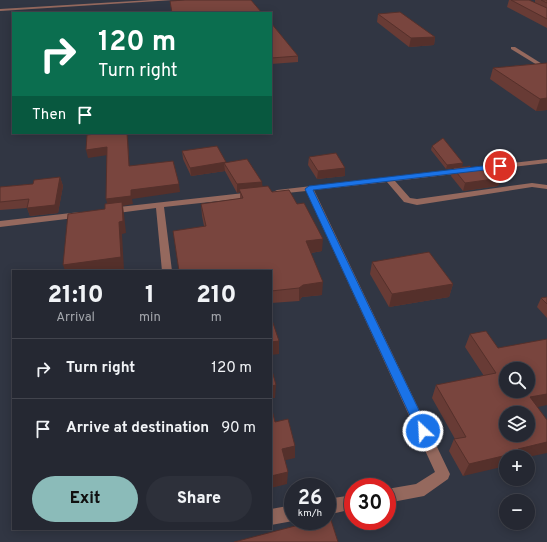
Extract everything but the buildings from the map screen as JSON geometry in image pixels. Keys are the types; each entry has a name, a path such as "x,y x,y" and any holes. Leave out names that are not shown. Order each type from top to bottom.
{"street":[{"path":"0,10 133,1 172,0"},
{"path":"514,48 547,69"},
{"path":"0,224 547,161"},
{"path":"389,179 404,197 411,201 532,185 547,187"},
{"path":"309,189 443,474 419,491 396,495"},
{"path":"160,206 168,270"},
{"path":"272,517 284,515"}],"route":[{"path":"423,431 309,189 500,166"}]}
